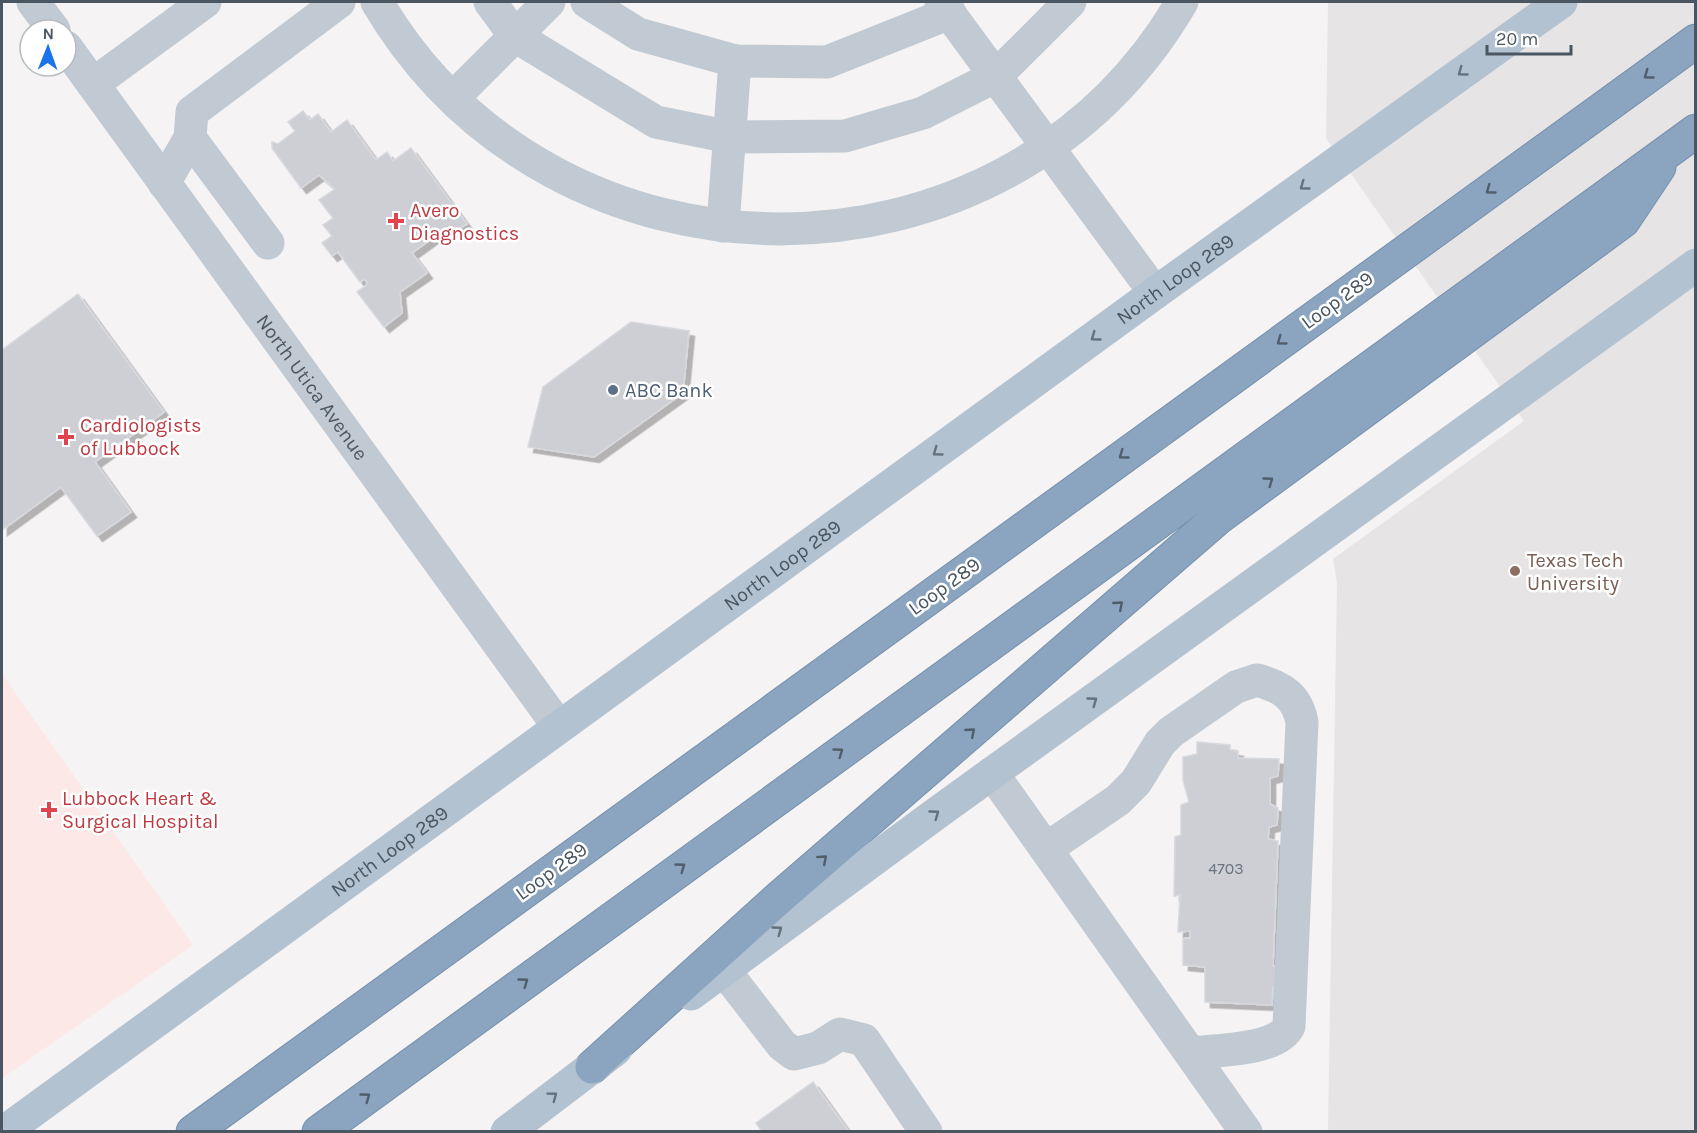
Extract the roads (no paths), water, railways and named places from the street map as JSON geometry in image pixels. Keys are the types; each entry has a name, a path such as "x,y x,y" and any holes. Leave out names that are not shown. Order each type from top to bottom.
{"highway":[{"name":"Loop 289","path":"193,1131 1695,41"},
{"path":"592,1067 788,890 1218,518 1623,221 1684,139"},
{"path":"319,1131 1684,139"}],"main road":[{"name":"North Loop 289","path":"4,1131 1155,293 1561,2"},
{"path":"507,1131 992,773 1695,265"}],"street":[{"path":"33,2 45,18"},
{"path":"93,84 205,2"},
{"path":"164,183 190,138 192,112 339,2"},
{"path":"377,2 413,54 453,98 500,138 534,161 569,180 644,210 683,220 723,226 804,229 884,218 962,194 998,176 1047,146 1097,107 1151,47 1182,2"},
{"path":"490,2 515,36 656,122 730,137 844,136 923,113 996,76 1070,2"},
{"path":"453,98 549,2"},
{"path":"586,2 638,34 735,61 826,62 945,7 1155,293"},
{"path":"723,226 735,61"},
{"name":"North Utica Avenue","path":"78,63 559,727"},
{"path":"190,138 268,243"},
{"path":"1046,849 1118,800 1136,782 1160,742 1236,687 1257,680 1279,689 1295,701 1300,710 1302,722 1289,1026 1286,1032 1266,1044 1191,1053"},
{"path":"992,773 1246,1131"},
{"path":"724,970 782,1045 794,1054 818,1048 840,1034 864,1040 926,1131"}],"place":[{"name":"Avero Diagnostics","path":"396,221"},
{"name":"ABC Bank","path":"613,390"},
{"name":"Cardiologists of Lubbock","path":"66,437"},
{"name":"Texas Tech University","path":"1515,571"},
{"name":"Lubbock Heart & Surgical Hospital","path":"49,810"}]}
